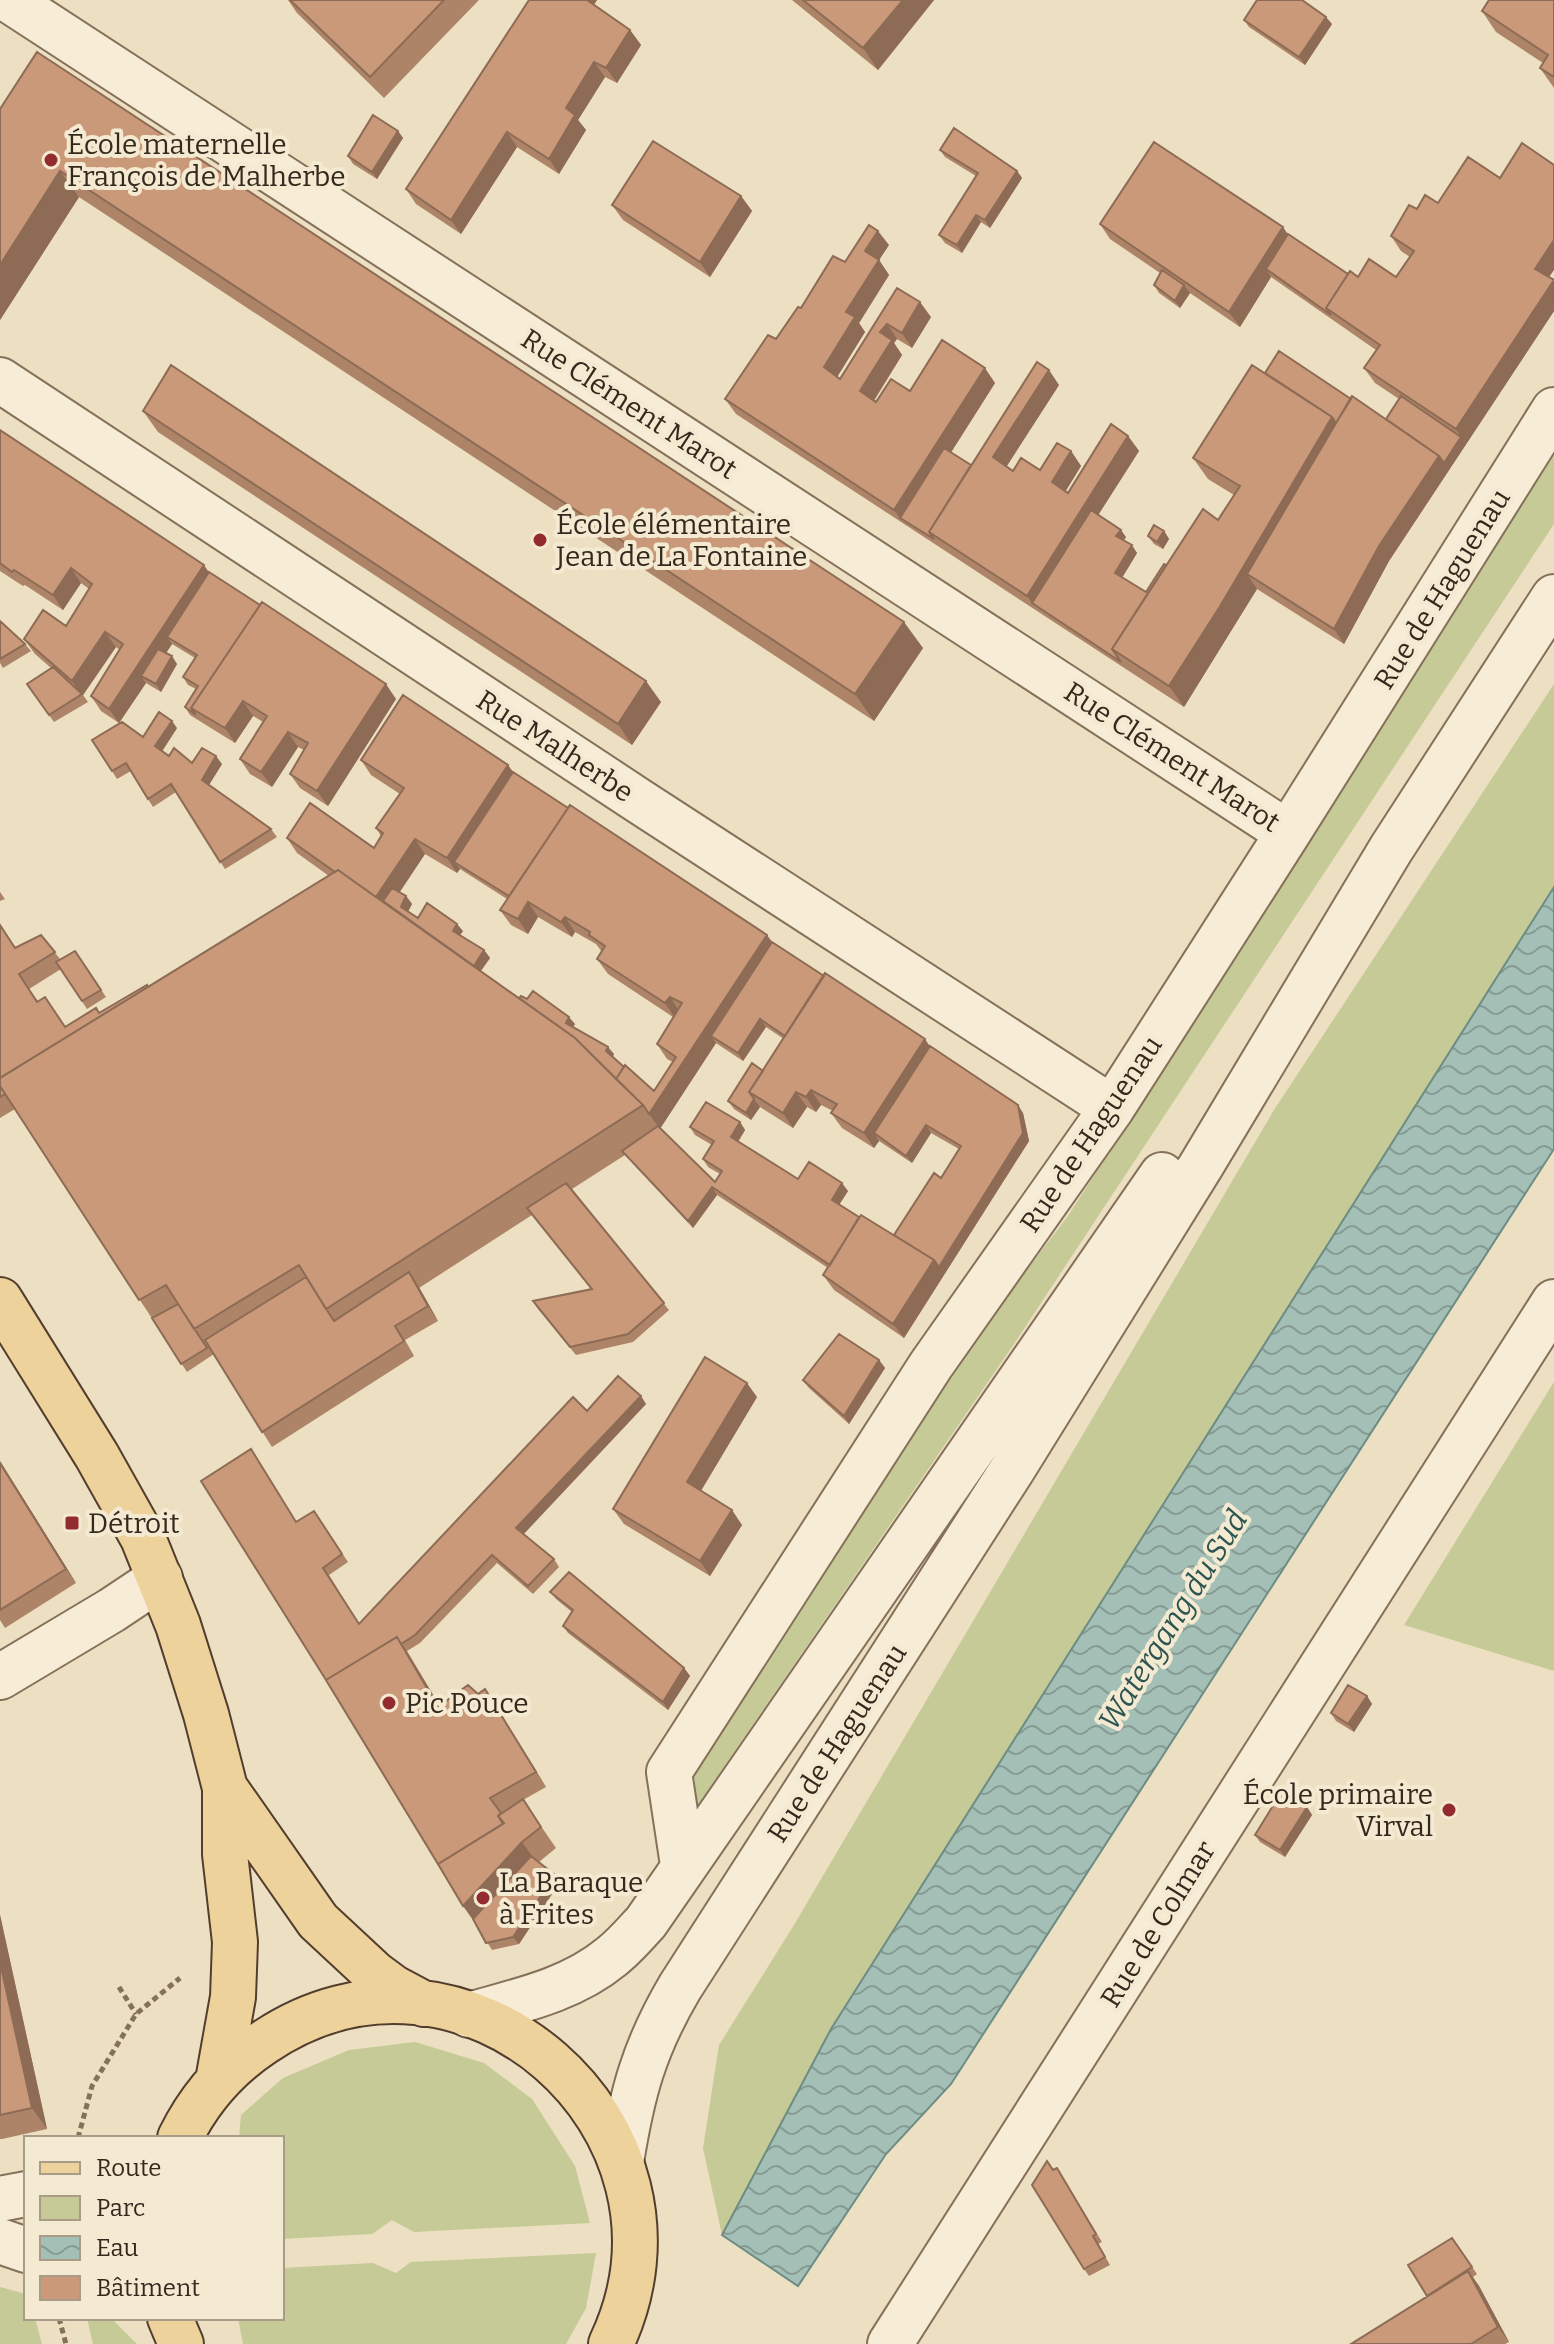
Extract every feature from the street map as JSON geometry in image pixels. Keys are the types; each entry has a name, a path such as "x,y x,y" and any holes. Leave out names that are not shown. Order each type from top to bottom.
{"main road":[{"path":"0,1300 109,1476 143,1538 178,1625 206,1714 225,1788 225,1854 235,1942 233,1997 218,2081"},
{"path":"225,1788 318,1921 375,1974 425,2004"},
{"path":"177,2133 236,2063 277,2033 324,2013 374,2003 425,2004 469,2015 514,2034 553,2062 586,2098 600,2118 621,2162 632,2213 633,2265 629,2292 611,2344"},
{"path":"629,2292 638,2344"}],"street":[{"name":"Rue Clément Marot","path":"9,0 1288,833"},
{"name":"Rue Malherbe","path":"0,380 612,784 1112,1108"},
{"name":"Rue de Haguenau","path":"683,1865 669,1772 931,1365 1112,1108 1554,410"},
{"name":"Rue de Haguenau","path":"621,2162 636,2083 661,2020 1020,1457 1202,1164 1391,849 1554,597"},
{"name":"Rue de Haguenau","path":"469,2015 555,1989 596,1969 646,1922 1391,849"},
{"name":"Rue de Colmar","path":"890,2344 1554,1302"},
{"path":"16,1667 160,1578"},
{"path":"0,2199 24,2194"},
{"path":"0,2241 24,2249"}],"path":[{"path":"119,1987 136,2014"},
{"path":"60,2320 66,2344"}],"green space":[{"path":"1554,455 1554,524 1014,1344 697,1806 694,1776 713,1743 949,1372 1068,1216"},
{"path":"1554,684 1554,887 831,2029 722,2235 703,2148 719,2045 794,1925 1274,1110"},
{"path":"1554,1382 1554,1671 1404,1625"},
{"path":"415,2042 484,2063 532,2099 575,2166 590,2223 414,2232 392,2220 372,2234 284,2239 284,2136 239,2136 241,2115 283,2078 349,2050"},
{"path":"596,2253 586,2308 566,2344 243,2344 238,2320 284,2320 284,2268 373,2263 396,2273 411,2262"},
{"path":"0,2287 24,2293 24,2320 36,2320 42,2344 0,2344"},
{"path":"87,2320 113,2320 137,2344 93,2344"}],"water":[{"name":"Watergang du Sud","path":"1554,887 1554,1149 951,2084 886,2154 798,2286 722,2235 831,2029"}],"building":[{"path":"290,0 444,0 370,77"},
{"path":"529,0 587,0 630,30 606,68 594,62 566,108 575,115 549,159 507,132 451,220 406,189"},
{"path":"803,0 903,0 863,48"},
{"path":"1257,0 1302,0 1326,17 1299,57 1244,20"},
{"path":"1489,0 1554,0 1554,77 1540,68 1548,55 1482,11"},
{"path":"37,52 904,622 855,694 60,171 0,265 0,109"},
{"path":"373,115 398,131 372,172 348,156"},
{"path":"954,128 1017,171 985,220 976,215 957,245 939,235 978,173 940,150"},
{"path":"653,141 741,196 700,262 612,205"},
{"path":"1154,142 1283,227 1229,312 1100,224"},
{"path":"1522,143 1554,165 1554,240 1535,269 1554,280 1456,429 1364,368 1380,345 1326,308 1350,271 1358,277 1369,259 1396,277 1414,251 1391,236 1409,205 1417,209 1425,195 1438,203 1468,157 1500,178"},
{"path":"869,225 878,231 865,251 879,260 846,312 855,317 824,367 840,379 897,288 920,302 902,333 887,324 880,332 892,340 860,391 876,402 891,379 910,391 942,340 985,368 894,510 725,399 768,335 776,339 798,307 801,308 833,256 845,262"},
{"path":"1288,234 1348,274 1326,308 1331,315 1266,269"},
{"path":"1162,270 1184,285 1175,301 1154,285"},
{"path":"1279,351 1351,399 1336,423 1332,417 1265,373"},
{"path":"1037,362 1049,370 993,457 1013,471 1021,458 1040,470 1057,443 1071,451 1052,482 1068,493 1111,424 1128,436 1027,596 929,532"},
{"path":"171,365 646,681 618,724 143,411"},
{"path":"1252,365 1332,417 1169,686 1112,649 1203,509 1218,520 1240,486 1193,458"},
{"path":"1352,396 1439,456 1379,546 1334,629 1247,574"},
{"path":"1401,396 1461,437 1444,463 1439,456 1386,419"},
{"path":"0,430 204,565 109,709 91,696 123,644 105,632 72,681 24,639 43,610 66,626 92,584 71,568 53,595 0,563"},
{"path":"944,448 971,465 929,532 934,539 900,518"},
{"path":"1091,510 1121,530 1116,536 1132,545 1115,573 1146,592 1166,565 1112,649 1121,662 1032,603"},
{"path":"1154,525 1164,531 1157,542 1148,536"},
{"path":"209,572 260,605 191,708 196,715 185,707 198,686 183,677 197,655 167,637"},
{"path":"262,602 386,684 317,791 290,774 308,743 288,732 261,772 240,759 267,716 243,701 225,728 191,708"},
{"path":"0,621 25,644 0,659"},
{"path":"158,649 172,656 156,684 141,676"},
{"path":"53,667 82,694 49,715 27,684"},
{"path":"403,695 508,765 447,858 415,839 376,897 287,838 310,803 374,848 383,833 376,828 404,788 361,760"},
{"path":"159,712 172,721 155,746 169,756 174,748 192,763 202,748 216,756 202,780 271,829 220,862 171,784 148,799 126,763 112,771 92,740 122,722 143,737"},
{"path":"513,772 568,808 509,896 454,862"},
{"path":"570,805 767,935 649,1114 616,1079 625,1065 654,1091 676,1057 657,1044 682,1003 670,997 665,1003 597,959 605,946 589,935 590,932 565,917 561,922 528,902 518,919 500,910"},
{"path":"338,870 575,1038 643,1105 326,1309 299,1265 194,1329 166,1285 139,1300 0,1086 0,1078"},
{"path":"392,888 406,896 401,907 418,918 427,903 457,924 453,931 484,950 474,966 383,901"},
{"path":"0,925 15,948 41,935 55,952 19,974 37,1002 45,997 65,1027 96,1008 99,1013 148,987 0,1078"},
{"path":"772,942 824,976 785,1036 760,1019 738,1053 711,1036"},
{"path":"75,951 101,990 82,1001 56,962"},
{"path":"825,973 925,1039 864,1133 831,1113 837,1104 811,1090 806,1097 796,1092 783,1113 749,1092"},
{"path":"533,991 569,1017 566,1023 608,1047 606,1051 624,1067 616,1079 575,1038 519,998 527,999"},
{"path":"930,1046 1018,1105 1023,1133 939,1267 934,1260 894,1235 934,1173 941,1178 961,1146 926,1125 906,1156 874,1133"},
{"path":"752,1063 763,1071 749,1092 754,1099 746,1113 728,1101"},
{"path":"706,1102 740,1122 731,1137 798,1179 809,1162 842,1183 832,1200 859,1217 830,1265 712,1187 688,1221 622,1151 658,1126 715,1182 722,1171 703,1159 714,1141 690,1127"},
{"path":"566,1183 664,1303 628,1334 570,1347 533,1301 592,1289 527,1208"},
{"path":"861,1215 934,1260 893,1324 823,1275"},
{"path":"409,1272 428,1306 395,1326 404,1341 262,1432 205,1340 306,1277 334,1321"},
{"path":"178,1304 207,1348 181,1364 152,1318"},
{"path":"839,1334 879,1360 844,1416 803,1380"},
{"path":"705,1357 747,1383 687,1482 732,1510 700,1561 613,1509"},
{"path":"618,1376 641,1396 516,1528 554,1559 528,1586 492,1555 415,1635 401,1644 397,1637 326,1680 201,1481 251,1449 296,1522 314,1511 342,1554 323,1568 359,1624 573,1397 587,1411"},
{"path":"0,1463 66,1569 0,1610"},
{"path":"569,1572 684,1668 663,1702 563,1626 573,1610 550,1592"},
{"path":"397,1637 438,1707 468,1685 478,1694 485,1689 536,1772 490,1798 501,1813 498,1816 503,1824 438,1864 326,1680"},
{"path":"1348,1685 1367,1696 1348,1724 1331,1713"},
{"path":"1282,1791 1307,1807 1280,1850 1255,1835"},
{"path":"523,1799 541,1827 522,1842 463,1906 438,1864 504,1823 498,1816"},
{"path":"531,1856 555,1875 513,1937 486,1943 473,1919"},
{"path":"0,1962 32,2108 0,2115"},
{"path":"1047,2161 1053,2170 1057,2168 1096,2234 1093,2236 1105,2257 1084,2269 1032,2185"},
{"path":"1452,2238 1472,2267 1427,2296 1408,2265"},
{"path":"1468,2271 1498,2327 1471,2344 1351,2344"}],"place":[{"name":"École maternelle François de Malherbe","path":"51,160"},
{"name":"École élémentaire Jean de La Fontaine","path":"540,540"},
{"name":"Détroit","path":"72,1523"},
{"name":"Pic Pouce","path":"389,1703"},
{"name":"École primaire Virval","path":"1449,1810"},
{"name":"La Baraque à Frites","path":"483,1898"}]}
